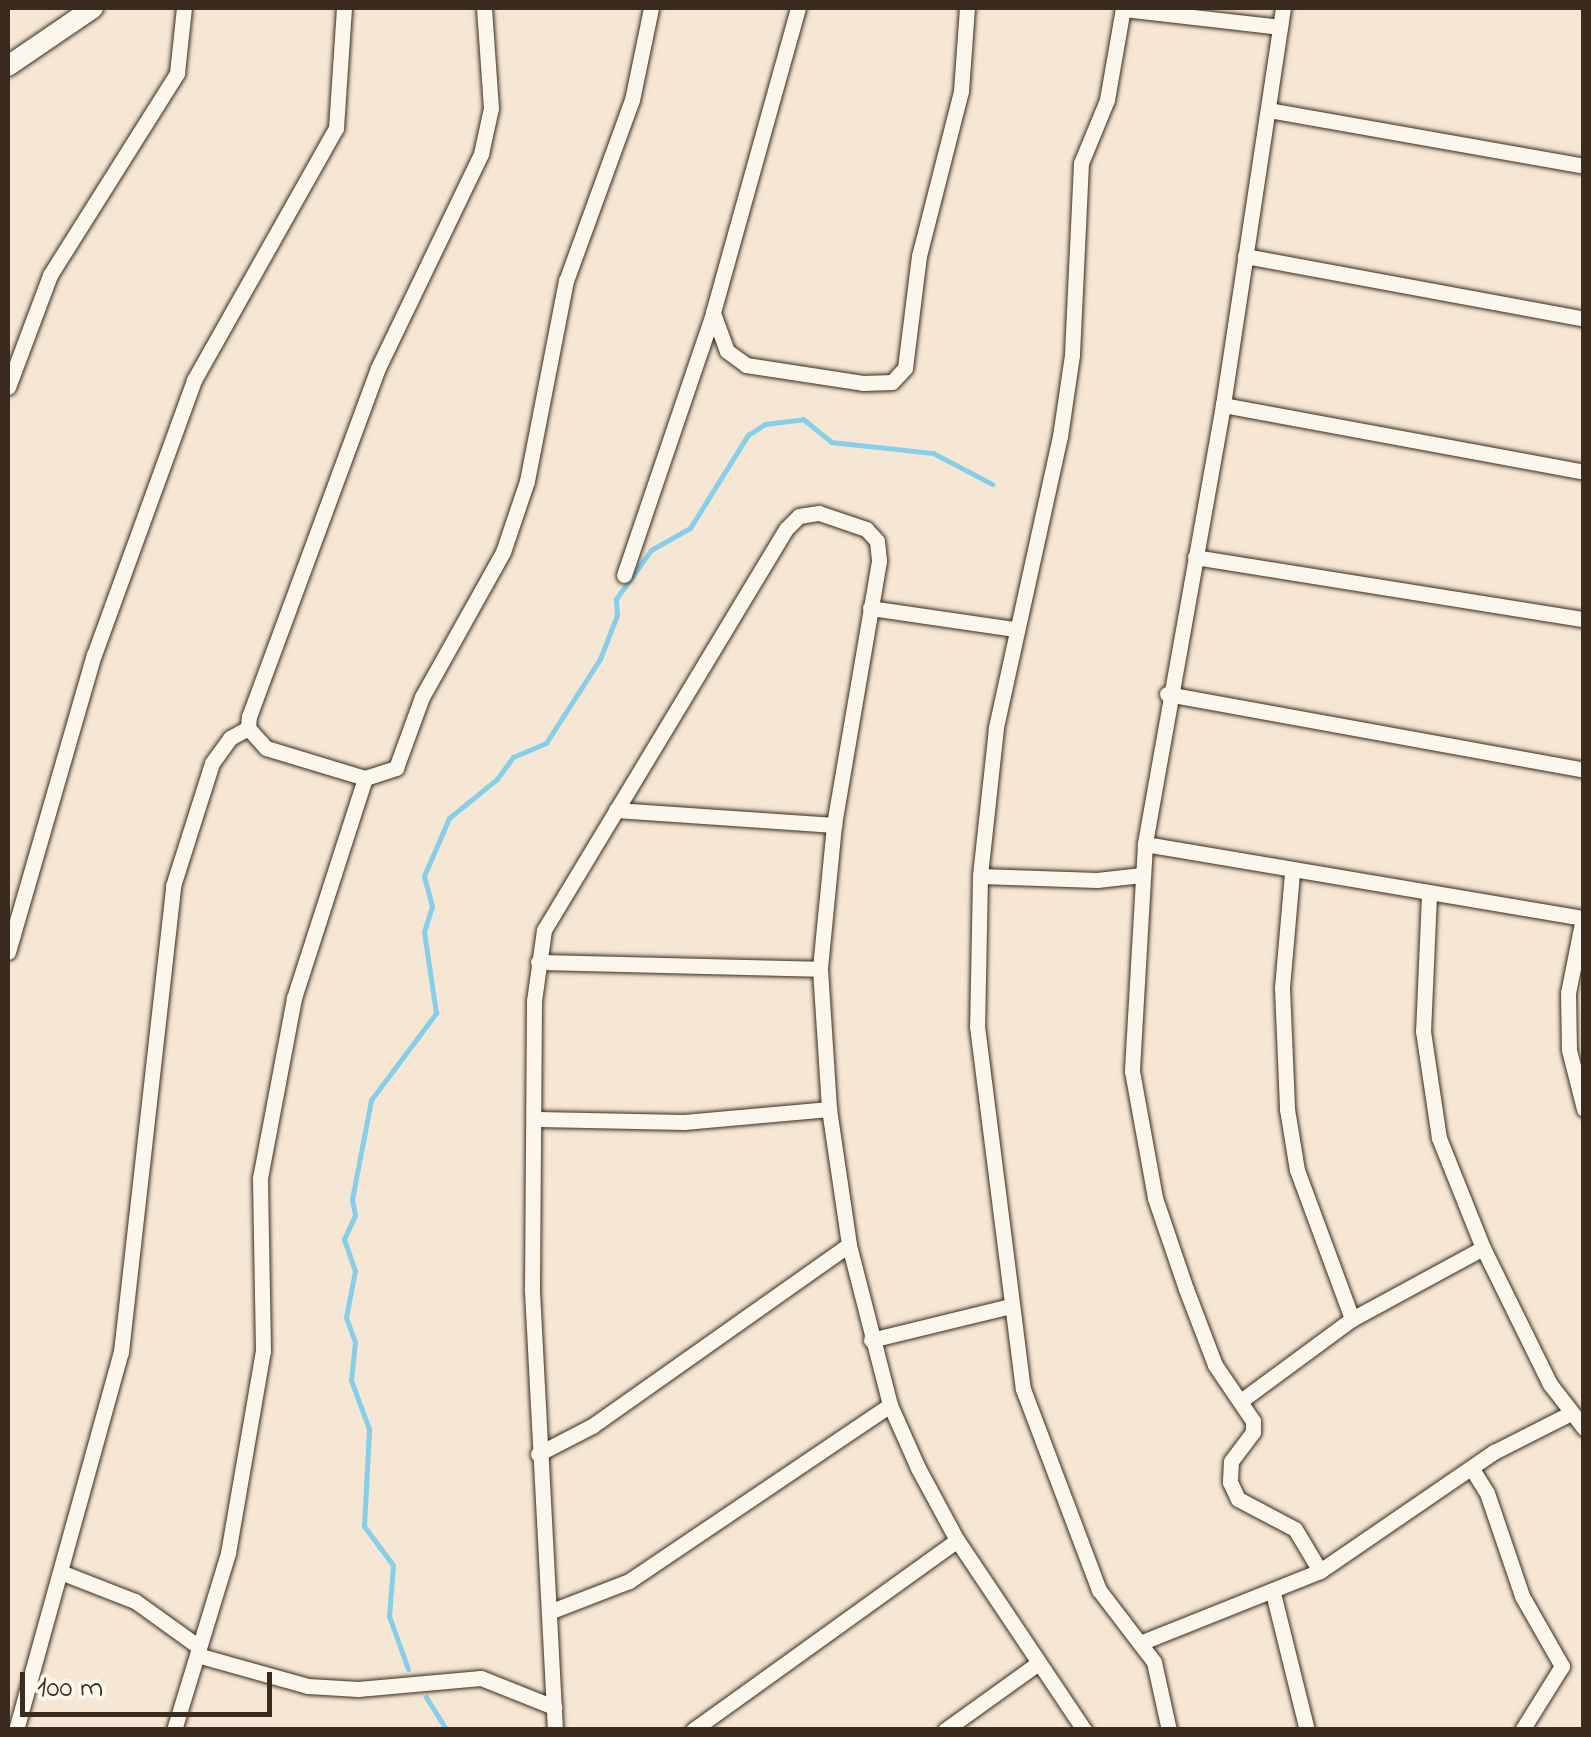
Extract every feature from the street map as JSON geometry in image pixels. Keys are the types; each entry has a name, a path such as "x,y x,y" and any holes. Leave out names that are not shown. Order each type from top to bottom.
{"street":[{"path":"8,66 93,8"},
{"path":"8,387 50,274 177,72 184,8"},
{"path":"8,952 94,656 194,380 336,128 343,93 344,8"},
{"path":"16,1730 121,1352 173,886 212,764 230,738 248,728 378,368 481,154 491,108 484,8"},
{"path":"248,728 280,754 364,778 396,768 422,698 503,552 528,480 566,281 632,100 650,8"},
{"path":"624,575 713,313 798,8"},
{"path":"713,313 727,351 746,365 863,383 901,378 919,256 961,91 967,8"},
{"path":"1170,1730 1163,1684 1140,1643 1124,1630 1099,1590 1023,1389 978,1059 980,876 1014,629 1069,372 1080,163 1107,100 1123,8 1280,27"},
{"path":"1283,8 1223,405 1167,694 1145,844 1133,992 1140,1118 1155,1198 1215,1365 1242,1400 1253,1432 1231,1461 1230,1482 1238,1499 1295,1529 1320,1570"},
{"path":"1268,110 1584,166"},
{"path":"1245,256 1584,318"},
{"path":"1223,405 1584,472"},
{"path":"555,1730 554,1610 538,1454 532,1288 538,962 555,907 742,597 800,516 846,520 877,541 870,608 834,825 820,969 829,1109 850,1245 871,1340 890,1405 956,1540 1084,1730"},
{"path":"1195,558 1584,619"},
{"path":"870,608 1014,629"},
{"path":"1167,694 1584,770"},
{"path":"174,1730 228,1553 264,1351 257,1260 262,1156 312,930 364,778"},
{"path":"616,810 834,825"},
{"path":"1145,844 1292,873 1583,918 1568,993 1569,1050 1584,1109"},
{"path":"1292,873 1282,988 1287,1110 1297,1170 1352,1319"},
{"path":"980,876 1098,880 1142,875"},
{"path":"1429,895 1422,999 1439,1138 1483,1248 1569,1414 1584,1428"},
{"path":"538,962 820,969"},
{"path":"538,1119 684,1122 796,1117 829,1109"},
{"path":"538,1454 592,1426 850,1245"},
{"path":"1242,1400 1352,1319 1483,1248"},
{"path":"871,1340 1010,1306"},
{"path":"554,1610 629,1581 890,1405"},
{"path":"1140,1643 1273,1594 1320,1570 1472,1469 1569,1414"},
{"path":"1472,1469 1487,1493 1511,1572 1562,1666 1522,1730"},
{"path":"693,1730 956,1540"},
{"path":"63,1572 136,1601 198,1651 308,1686 358,1690 481,1678 554,1707"},
{"path":"1273,1594 1308,1730"},
{"path":"945,1730 1037,1664"}],"waterway":[{"path":"408,1669 389,1616 393,1565 364,1526 369,1429 351,1380 355,1342 346,1317 355,1271 344,1239 355,1215 352,1199 371,1100 436,1013 424,932 432,906 424,876 449,818 497,779 513,757 546,743 600,659 617,615 616,599 651,550 690,528 748,435 765,424 803,419 831,442 933,453 992,484"},
{"path":"426,1697 447,1730"}]}
